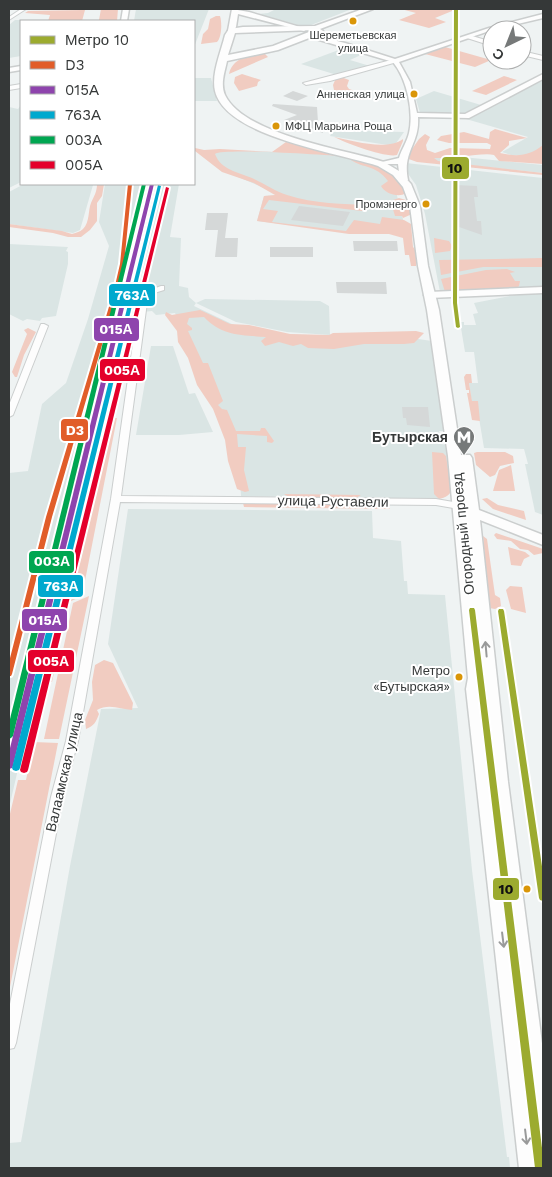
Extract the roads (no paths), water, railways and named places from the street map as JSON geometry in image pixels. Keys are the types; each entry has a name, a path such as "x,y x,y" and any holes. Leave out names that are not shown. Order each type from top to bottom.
{"main road":[{"path":"376,9 319,32 271,28 248,28 234,32 231,54 218,78 219,89 222,98 232,111 268,132 315,145 358,152 395,166"},
{"path":"319,32 363,10"},
{"path":"231,54 247,53 284,45 307,32"},
{"path":"231,54 244,50 258,51"},
{"name":"Огородный проезд","path":"395,166 413,186 423,218 449,414 466,509 543,1133"},
{"name":"Огородный проезд","path":"466,509 475,662 474,689 530,1168"},
{"name":"улица Руставели","path":"466,509 543,540"}],"street":[{"path":"9,20 24,9"},
{"path":"234,32 235,10 307,32"},
{"path":"306,83 330,79 395,61 519,21 543,16"},
{"path":"319,32 399,64 406,80 414,115 413,134 395,166"},
{"path":"469,37 482,41"},
{"path":"414,115 466,116 543,76"},
{"name":"Валаамская улица","path":"9,1043 56,797 72,741 116,499 144,294 161,288"},
{"path":"432,295 543,290"},
{"path":"9,414 44,326"},
{"name":"улица Руставели","path":"116,499 436,502 466,509"}],"metro line":[{"name":"10","path":"456,9 455,303 458,327"},
{"name":"10","path":"472,610 540,1168"},
{"name":"10","path":"501,611 543,898"}],"place":[{"name":"Шереметьевская улица","path":"353,21"},
{"name":"Анненская улица","path":"414,94"},
{"name":"МФЦ Марьина Роща","path":"276,126"},
{"name":"Промэнерго","path":"426,204"},
{"name":"Бутырская","path":"464,456"},
{"name":"Метро «Бутырская»","path":"459,677"}]}
